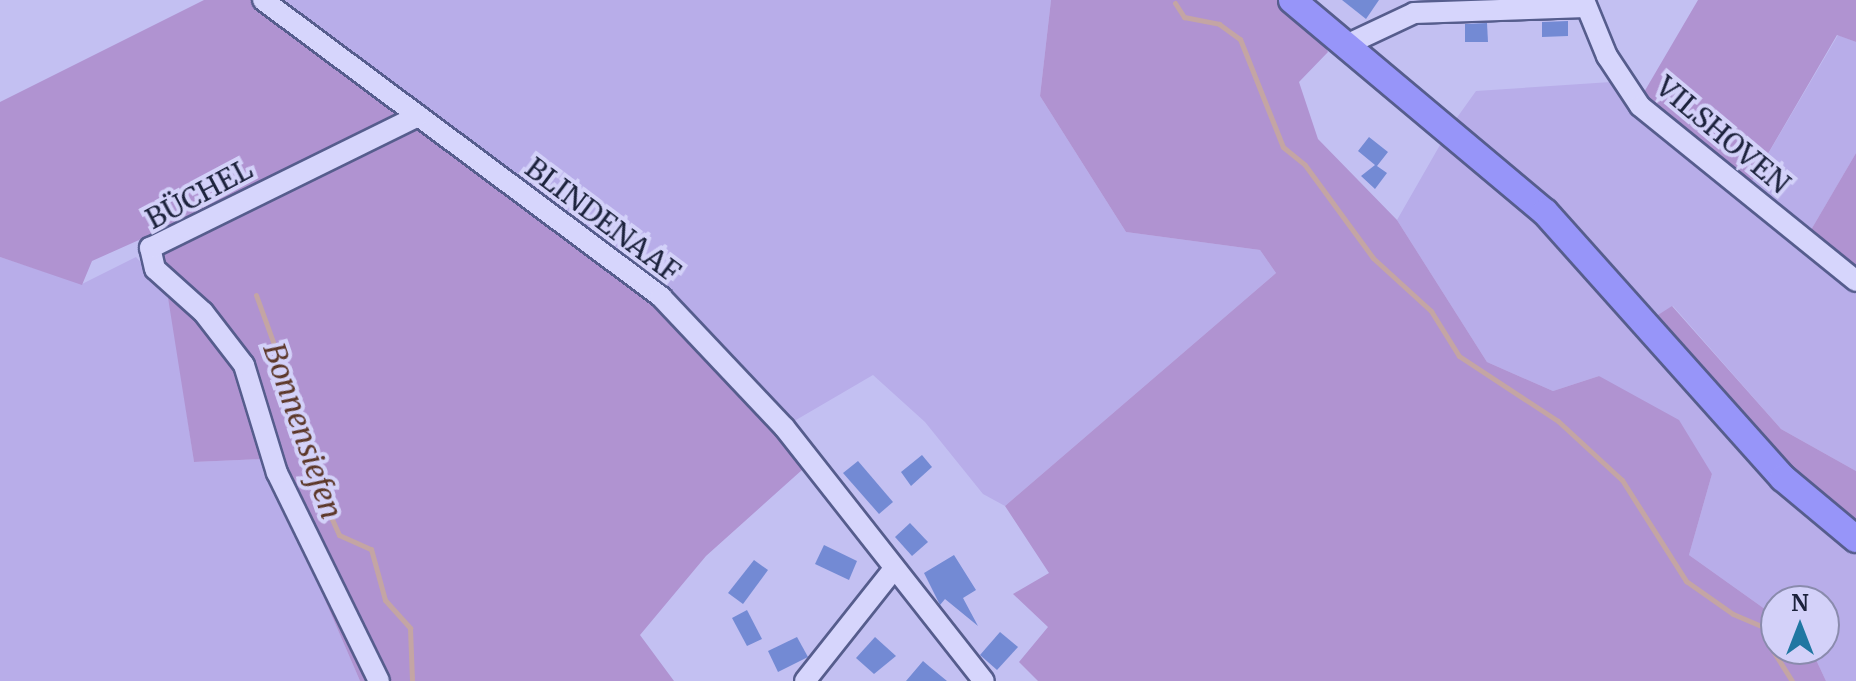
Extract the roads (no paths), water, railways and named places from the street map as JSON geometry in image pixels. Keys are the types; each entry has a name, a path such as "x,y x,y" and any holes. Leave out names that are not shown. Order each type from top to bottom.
{"main road":[{"path":"1292,0 1344,46 1450,127 1545,212 1783,478 1856,539"}],"street":[{"name":"BLINDENAAF","path":"263,0 661,297 784,427 893,570 984,681"},
{"name":"VILSHOVEN","path":"1344,46 1414,13 1585,4 1607,56 1640,106 1856,281"},
{"name":"BÜCHEL","path":"379,681 277,473 244,365 203,312 155,269 150,248 418,116"},
{"path":"805,681 893,570"}],"waterway":[{"path":"1175,3 1184,17 1219,24 1240,39 1283,147 1305,165 1373,258 1431,311 1459,356 1558,421 1622,480 1686,581 1733,614 1769,629 1768,643 1792,681"},
{"name":"Bonnensiefen","path":"256,295 303,424 311,472 339,535 371,549 385,600 410,628 412,681"}]}
